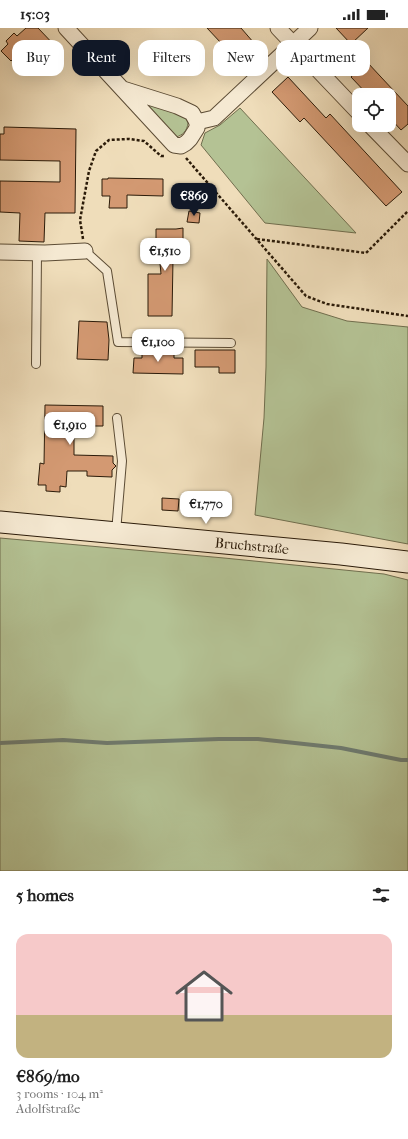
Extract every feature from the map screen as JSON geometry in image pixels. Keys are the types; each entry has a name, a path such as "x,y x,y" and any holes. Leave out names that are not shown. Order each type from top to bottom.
{"street":[{"path":"66,28 174,145 181,149 197,128 197,122 192,113 177,106 123,89"},
{"path":"278,28 290,40"},
{"path":"298,40 310,28"},
{"path":"197,122 214,118 276,61"},
{"path":"324,76 352,106"},
{"path":"377,132 408,164"},
{"path":"0,252 37,253 85,251"},
{"name":"Bruchstraße","path":"0,522 341,554 408,562"}],"lane":[{"path":"85,251 107,271 118,342 231,343"},
{"path":"36,364 37,253"},
{"path":"116,533 122,461 117,418"}],"path":[{"path":"85,251 80,220 89,171 96,151 109,140 129,139 144,141 161,156 172,156 181,149 306,296 327,304 408,316"},
{"path":"257,239 366,253 408,211"}],"green space":[{"path":"140,99 185,117 188,123 186,130 183,134 176,137"},
{"path":"240,108 356,233 265,223 201,145 205,133 220,125"},
{"path":"267,259 302,307 347,321 408,327 408,544 255,515 264,418"},
{"path":"0,538 384,574 408,580 408,871 0,871"}],"building":[{"path":"26,28 38,28 49,40 12,40 11,61 1,51 8,44 6,41 14,33 17,36"},
{"path":"207,28 241,28 251,40 218,40"},
{"path":"336,28 368,28 355,40 347,40"},
{"path":"370,65 391,88 361,88 351,77 370,76"},
{"path":"288,77 326,118 330,114 402,192 386,206 304,118 300,122 272,92"},
{"path":"396,93 408,106 408,124 401,130 396,125"},
{"path":"4,127 76,129 75,213 45,213 44,242 19,241 20,213 0,212 0,181 60,182 60,161 0,160 0,134 4,134"},
{"path":"102,179 163,179 163,196 127,195 127,208 109,208 110,196 102,196"},
{"path":"189,211 200,213 199,223 187,222"},
{"path":"183,228 183,258 177,258 176,260 173,259 172,316 148,316 148,274 161,274 159,252 156,251 156,229"},
{"path":"79,321 107,322 109,340 108,360 77,359"},
{"path":"142,350 174,350 174,358 183,358 183,374 133,373 134,358 142,358"},
{"path":"195,350 235,350 235,373 219,373 219,367 195,367"},
{"path":"45,405 103,406 103,426 74,426 74,455 113,456 113,463 116,466 112,470 112,477 87,476 87,471 67,471 66,487 60,486 60,492 46,491 46,485 38,485 40,463 44,464"},
{"path":"162,498 179,499 178,511 162,510"}],"waterway":[{"path":"0,743 63,740 107,743 258,739 341,748 401,760 408,760"}]}
